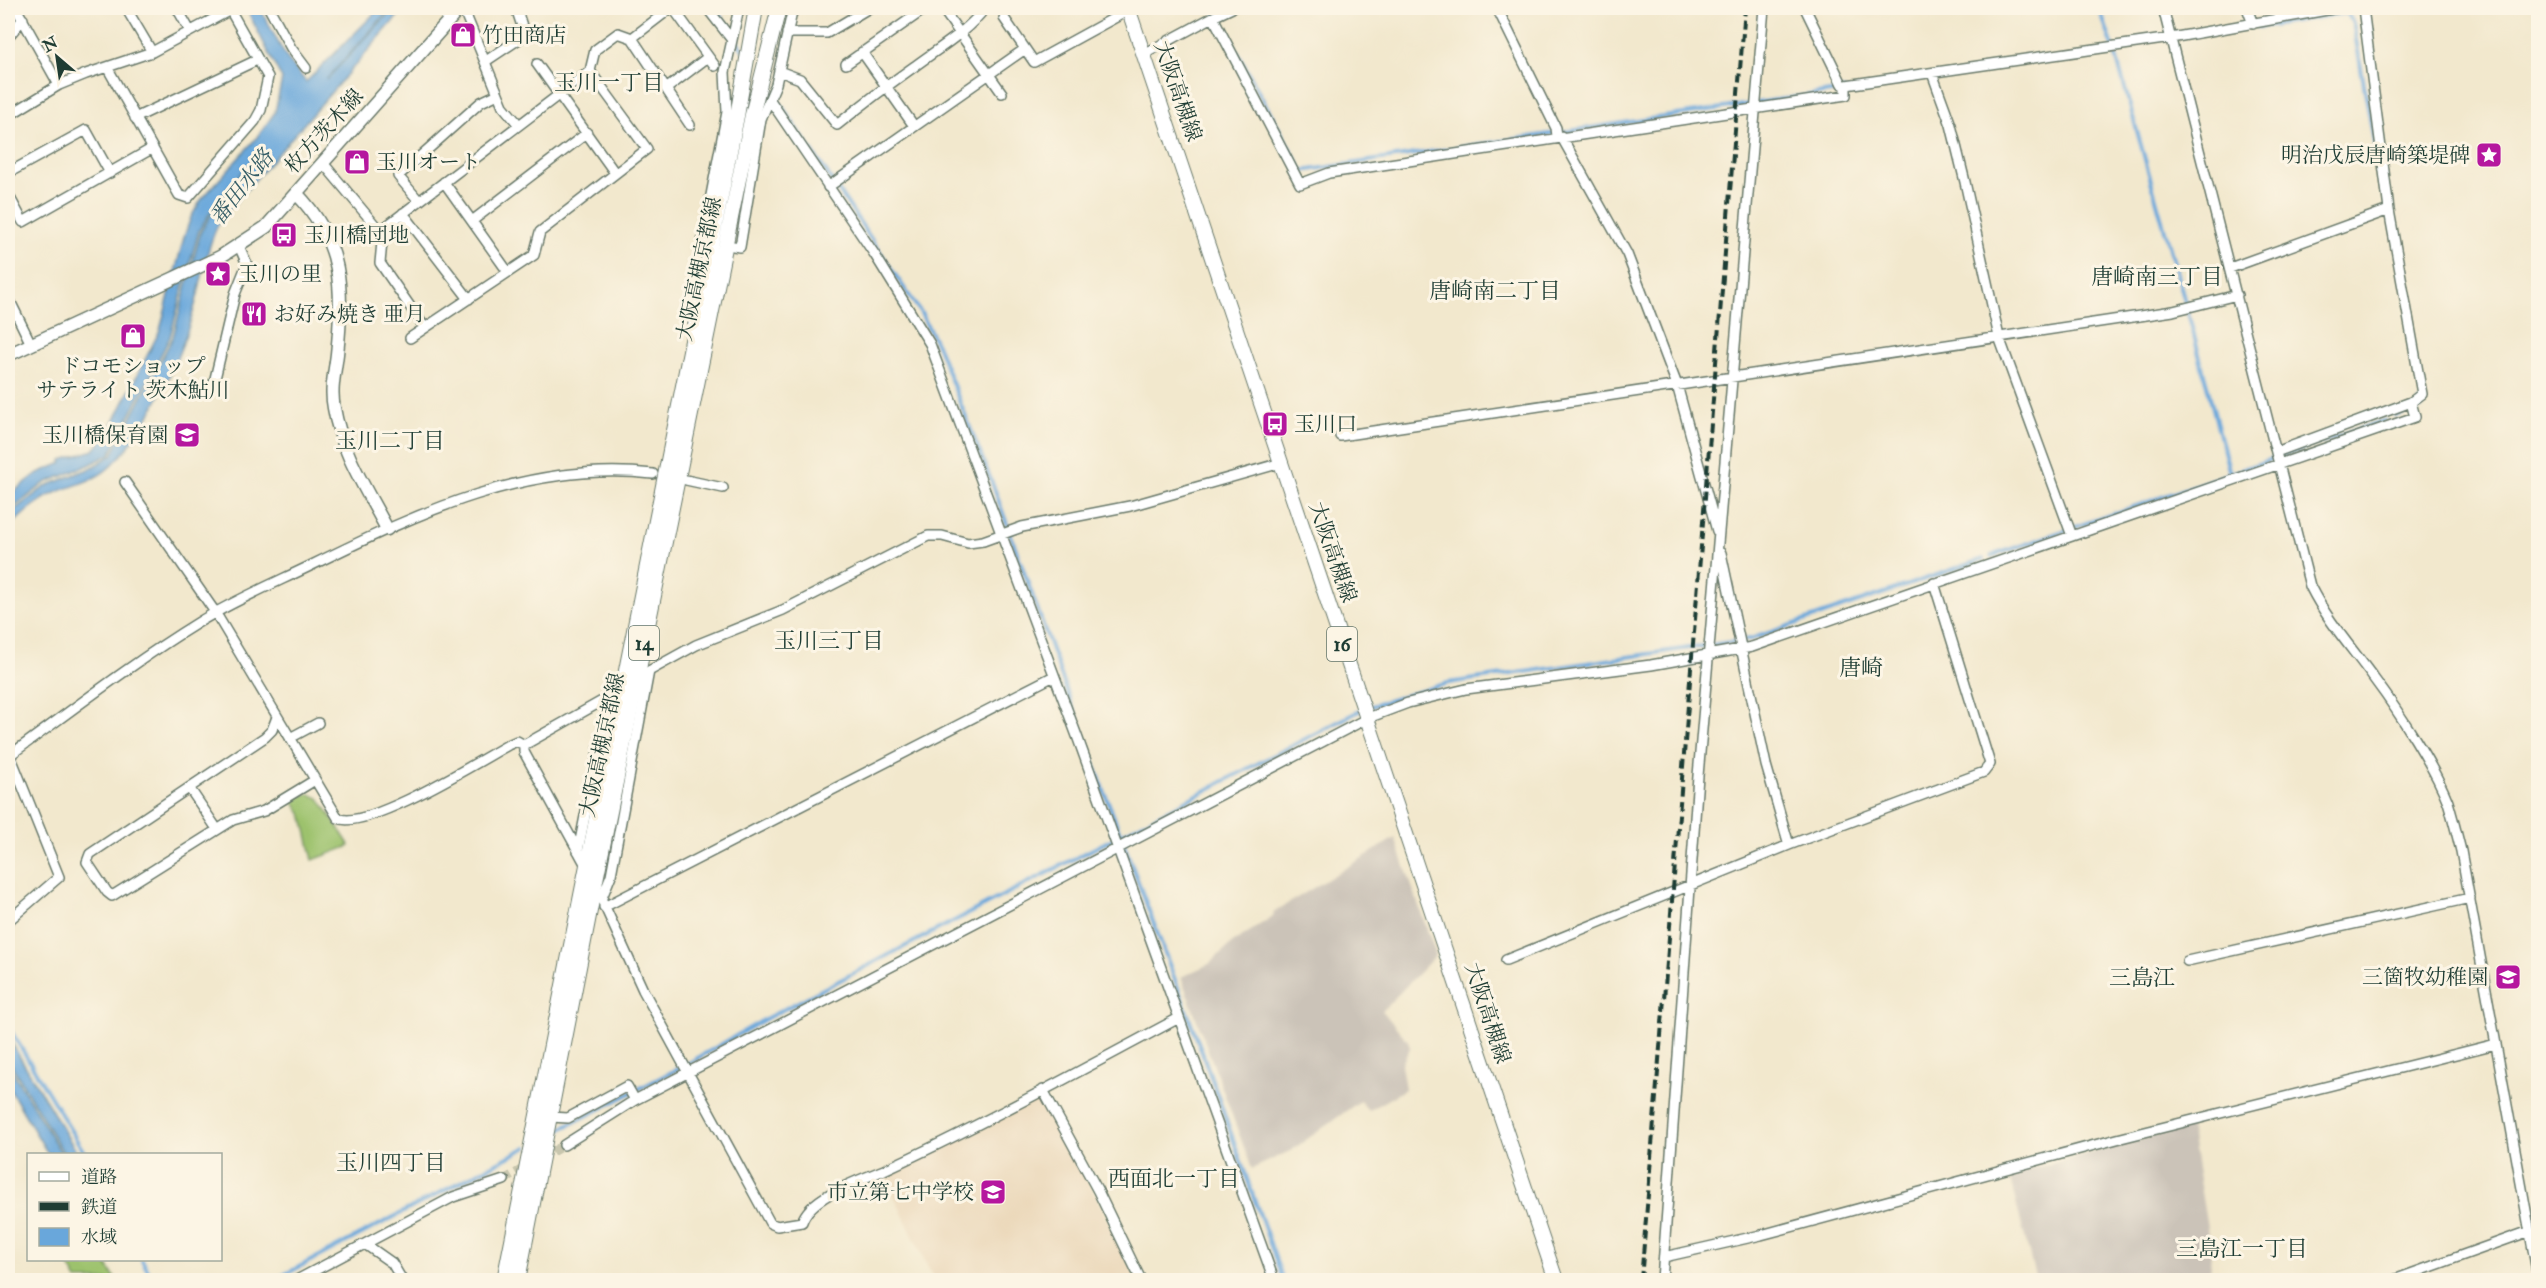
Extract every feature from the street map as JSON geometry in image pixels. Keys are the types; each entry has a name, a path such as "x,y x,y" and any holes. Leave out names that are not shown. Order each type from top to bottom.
{"main road":[{"name":"枚方茨木線","path":"8,355 215,260 266,227 462,8"},
{"name":"大阪高槻京都線","path":"504,1281 737,116 756,8"},
{"name":"大阪高槻京都線","path":"518,1281 595,885 752,115 779,8"},
{"name":"大阪高槻線","path":"1129,9 1556,1281"},
{"path":"296,193 320,221 336,256 340,296 337,353 332,388 334,408 345,445 387,528"}],"street":[{"path":"16,8 59,86"},
{"path":"126,8 152,52"},
{"path":"177,8 190,31"},
{"path":"8,116 59,86 107,67 152,52 231,8 268,77 261,110 255,121 188,198 179,195 107,67"},
{"path":"269,8 291,48 306,68"},
{"path":"462,8 503,106 519,125"},
{"path":"486,61 525,36 516,8"},
{"path":"632,38 672,8 715,66"},
{"path":"707,8 732,40"},
{"path":"707,243 702,242 727,112 725,72 739,8"},
{"path":"733,246 740,247 761,120 779,71 793,8"},
{"path":"788,33 827,33 869,8"},
{"path":"942,8 1002,93"},
{"path":"779,71 800,79 837,125 960,33 977,19 985,8"},
{"path":"1144,54 1232,8"},
{"path":"1497,8 1559,136 1627,254 1677,385 1713,514 1766,765 1788,845"},
{"path":"1662,1281 1689,887 1764,8"},
{"path":"1805,8 1842,84 1846,85 2171,38 2338,8"},
{"path":"2163,8 2310,586 2324,613 2375,680 2439,782 2448,803 2461,851 2470,898 2538,1277"},
{"path":"2247,8 2253,24"},
{"path":"564,1145 635,1100 1368,718 1408,703 1466,688 1651,665 1740,649 2250,476 2278,457 2411,402 2422,394 2389,210 2363,8"},
{"path":"846,64 922,9"},
{"path":"1004,18 1034,62 1129,9"},
{"path":"1213,17 1300,184 1329,173 1559,136 1846,94 1846,85"},
{"path":"8,37 23,19"},
{"path":"380,231 590,71 596,50 618,33 632,38 690,125"},
{"path":"828,186 1025,49"},
{"path":"862,52 914,126"},
{"path":"666,89 708,57"},
{"path":"135,118 257,60"},
{"path":"537,64 615,173"},
{"path":"410,338 534,255 540,232 646,148 590,71"},
{"path":"1932,73 1951,125 1999,337 2072,536"},
{"path":"420,201 398,176 481,102 498,94"},
{"path":"770,100 906,302 930,344 1054,676 1274,1281"},
{"path":"8,173 86,130 110,172"},
{"path":"472,220 587,133"},
{"path":"8,194 23,222 153,148"},
{"path":"323,163 380,231 382,242 380,263 425,328"},
{"path":"444,182 508,272"},
{"path":"2230,268 2389,210"},
{"path":"403,213 469,298"},
{"path":"213,387 235,294 247,264 239,246"},
{"path":"1340,436 2173,310 2237,295"},
{"path":"8,297 31,344"},
{"path":"2278,457 2415,417 2411,402"},
{"path":"602,904 610,875 650,672 696,645 783,610 928,536 942,536 968,543 1002,535 1022,527 1130,506 1281,464"},
{"path":"8,921 59,877 10,755 215,612 387,528 465,498 540,478 586,472 653,474"},
{"path":"686,480 723,488"},
{"path":"125,482 215,612 338,818 345,821 359,819 386,811 508,745 517,741 524,745"},
{"path":"1506,960 1788,845 1984,772 1990,765 1934,583"},
{"path":"602,904 1054,676"},
{"path":"524,745 612,695 578,851"},
{"path":"277,717 272,730 265,737 90,854 87,862 106,892 112,896 233,820 264,811 315,780"},
{"path":"290,738 318,723"},
{"path":"524,745 524,752 586,865 643,990 770,1223 777,1226 802,1222 805,1213 836,1191 950,1139 1179,1018"},
{"path":"190,789 217,830"},
{"path":"2187,961 2470,898"},
{"path":"1664,1257 1761,1235 2117,1139 2496,1044"},
{"path":"550,1118 568,1118 627,1086 635,1100"},
{"path":"1043,1090 1102,1199 1141,1281"},
{"path":"297,1281 453,1197 504,1180"},
{"path":"2394,1281 2530,1231"},
{"path":"365,1244 392,1263 402,1281"}],"shaded area":[{"path":"1395,838 1436,955 1382,1011 1408,1041 1410,1048 1401,1065 1405,1089 1368,1111 1360,1101 1292,1150 1252,1169 1181,977 1209,964 1231,944 1273,916 1274,912"},
{"name":"市立第七中学校","path":"1042,1095 1103,1210 1136,1280 934,1280 884,1175"},
{"path":"2190,1126 2211,1252 2209,1280 2036,1280 2009,1175"}],"green space":[{"path":"309,794 319,798 350,846 313,860 303,817 293,800"},
{"path":"76,1261 105,1261 116,1280 77,1280 68,1264"}],"water":[{"name":"番田水路","path":"246,8 260,8 286,57 306,82 380,8 391,8 326,80 394,8 405,8 221,219 209,248 191,319 175,364 153,409 126,449 112,465 99,475 42,500 8,529 8,515 46,486 91,468 112,455 173,337 201,231 221,199 258,157 256,156 219,199 199,230 170,337 110,454 45,483 8,512 8,496 38,473 62,463 62,460 94,450 108,433 160,330 191,217 201,200 259,135 275,112 282,79"},
{"path":"8,1037 77,1153 63,1153 8,1059"},
{"path":"8,1064 61,1153 47,1153 8,1086"}],"waterway":[{"path":"715,8 743,50"},
{"path":"1213,8 1302,171 1844,90"},
{"path":"2099,8 2114,49 2190,320 2230,474"},
{"path":"2258,27 2347,13 2353,23 2380,175"},
{"path":"765,81 921,313 938,347 994,488 1071,703 1202,1052 1283,1280"},
{"path":"2395,416 2421,407 2420,402"},
{"path":"1991,556 2385,420"},
{"path":"1368,707 1448,683 1751,639 1983,559"},
{"path":"549,1135 689,1063 767,1018 1361,710"},
{"path":"8,1026 84,1153"},
{"path":"274,1280 527,1147"},
{"path":"143,1261 153,1280"}],"tunnel":[{"path":"540,1159 564,1145"},
{"path":"504,1180 528,1166"}],"railway":[{"path":"1641,1280 1745,8"}],"place":[{"name":"竹田商店","path":"463,35"},
{"name":"明治戊辰唐崎築堤碑","path":"2489,155"},
{"name":"玉川オート","path":"357,162"},
{"name":"玉川橋団地","path":"284,235"},
{"name":"玉川の里","path":"218,274"},
{"name":"お好み焼き 亜月","path":"254,314"},
{"name":"ドコモショップ サテライト 茨木鮎川","path":"133,336"},
{"name":"玉川口","path":"1275,424"},
{"name":"玉川橋保育園","path":"187,435"},
{"name":"三箇牧幼稚園","path":"2508,977"},
{"name":"市立第七中学校","path":"993,1192"}],"district":[{"name":"玉川一丁目","path":"609,82"},
{"name":"唐崎南三丁目","path":"2157,276"},
{"name":"唐崎南二丁目","path":"1495,290"},
{"name":"玉川二丁目","path":"390,440"},
{"name":"玉川三丁目","path":"829,640"},
{"name":"唐崎","path":"1861,667"},
{"name":"三島江","path":"2142,977"},
{"name":"玉川四丁目","path":"391,1162"},
{"name":"西面北一丁目","path":"1174,1178"},
{"name":"三島江一丁目","path":"2242,1248"}]}
